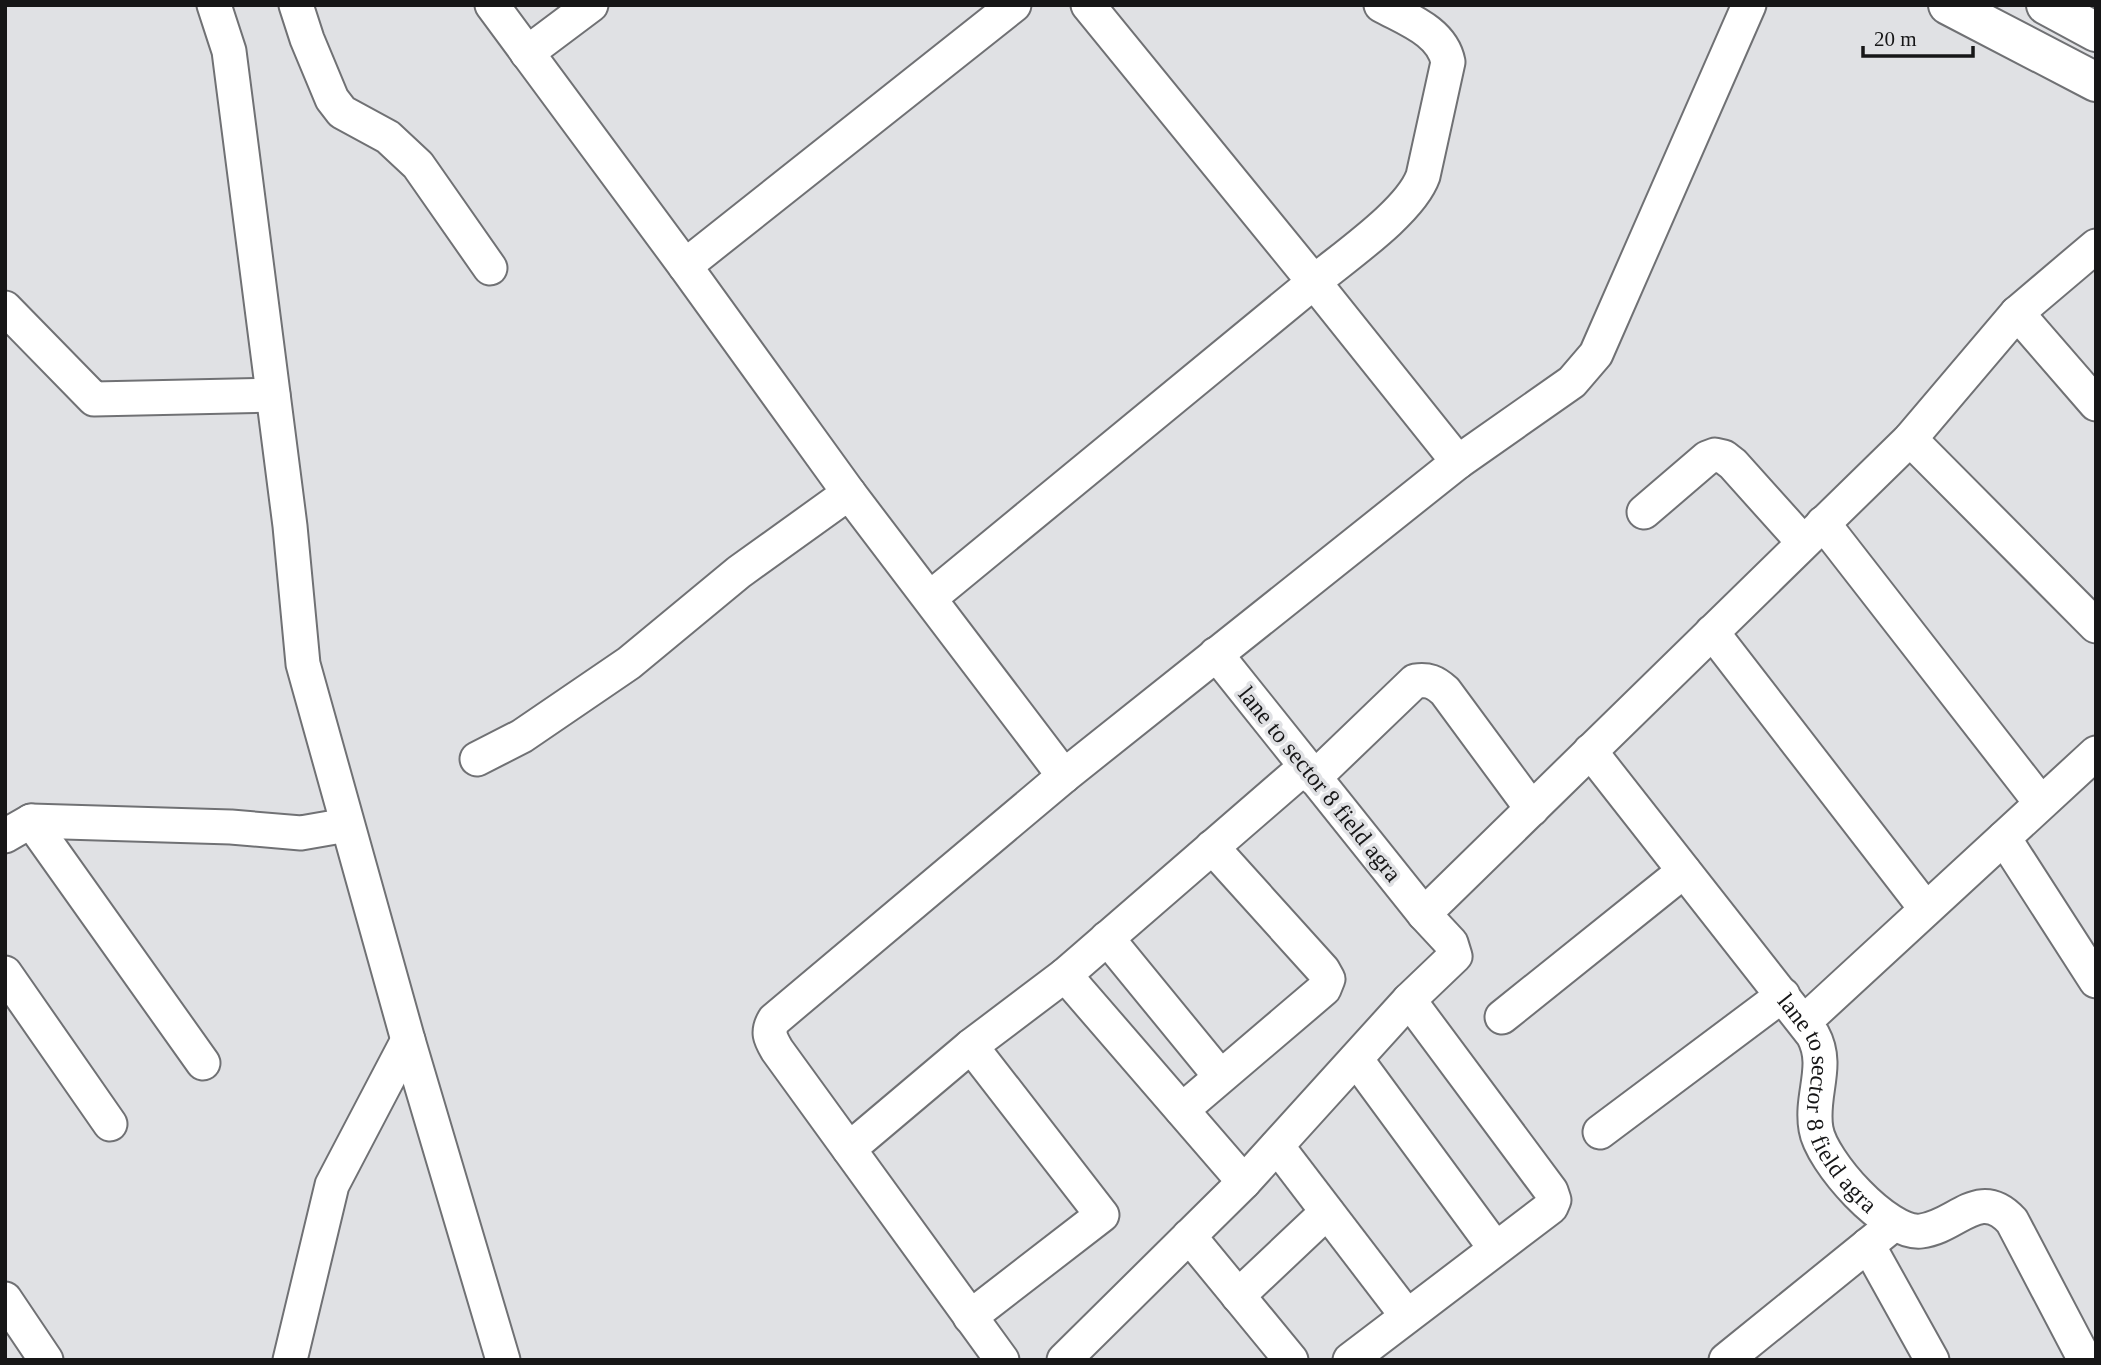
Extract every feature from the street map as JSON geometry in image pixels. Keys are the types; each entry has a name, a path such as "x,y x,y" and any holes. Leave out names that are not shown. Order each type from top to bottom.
{"street":[{"path":"214,5 229,51 290,526 303,664 408,1040 503,1360"},
{"path":"296,5 332,100 342,112 388,137 418,165 491,268"},
{"path":"492,5 849,492 1064,776"},
{"path":"527,53 591,5"},
{"path":"685,265 1014,5"},
{"path":"1087,5 1458,462"},
{"path":"930,598 1404,207 1419,188 1448,62 1446,52 1442,44 1429,32 1381,5"},
{"path":"1002,1360 770,1038 769,1028 774,1020 1064,776 1458,462 1572,382 1595,354 1749,5"},
{"path":"1948,5 2096,82"},
{"path":"2046,5 2096,32"},
{"path":"1424,914 1910,439 2017,313 2096,246"},
{"path":"5,308 94,399 273,395"},
{"path":"2017,313 2096,404"},
{"path":"1910,439 2096,626"},
{"path":"1644,512 1707,458 1715,455 1724,457 1813,533 2041,803"},
{"path":"477,759 522,736 629,663 739,572 849,492"},
{"path":"1712,632 1926,909"},
{"name":"lane to sector 8 field agra","path":"1216,654 1424,914 1451,943 1455,956 1409,1000"},
{"path":"849,1149 971,1046 1065,975 1212,847 1310,772 1415,681 1425,679 1436,683 1445,691 1532,808"},
{"name":"lane to sector 8 field agra","path":"1590,751 1804,1022 1822,1056 1815,1126 1819,1143 1829,1160 1877,1213 1894,1224 1918,1232 1930,1230 1981,1206 1992,1206 2004,1212 2012,1221 2085,1360"},
{"path":"1804,1022 2096,753"},
{"path":"18,829 231,827 300,833 348,825"},
{"path":"18,829 203,1063"},
{"path":"2004,838 2096,981"},
{"path":"1182,1110 1324,989 1328,979 1323,970 1212,847"},
{"path":"1502,1017 1685,872"},
{"path":"1107,938 1220,1076"},
{"path":"5,973 110,1124"},
{"path":"1065,975 1244,1182"},
{"path":"1600,1132 1783,996"},
{"path":"1064,1360 1244,1182 1409,1000 1554,1195 1555,1200 1551,1207 1350,1360"},
{"path":"290,1360 332,1185 408,1040"},
{"path":"970,1317 1102,1215 971,1046"},
{"path":"1356,1059 1495,1248"},
{"path":"1277,1146 1407,1316"},
{"path":"1238,1296 1327,1212"},
{"path":"1726,1360 1894,1224"},
{"path":"1189,1236 1291,1360"},
{"path":"1868,1245 1932,1360"},
{"path":"5,1299 46,1360"}]}
